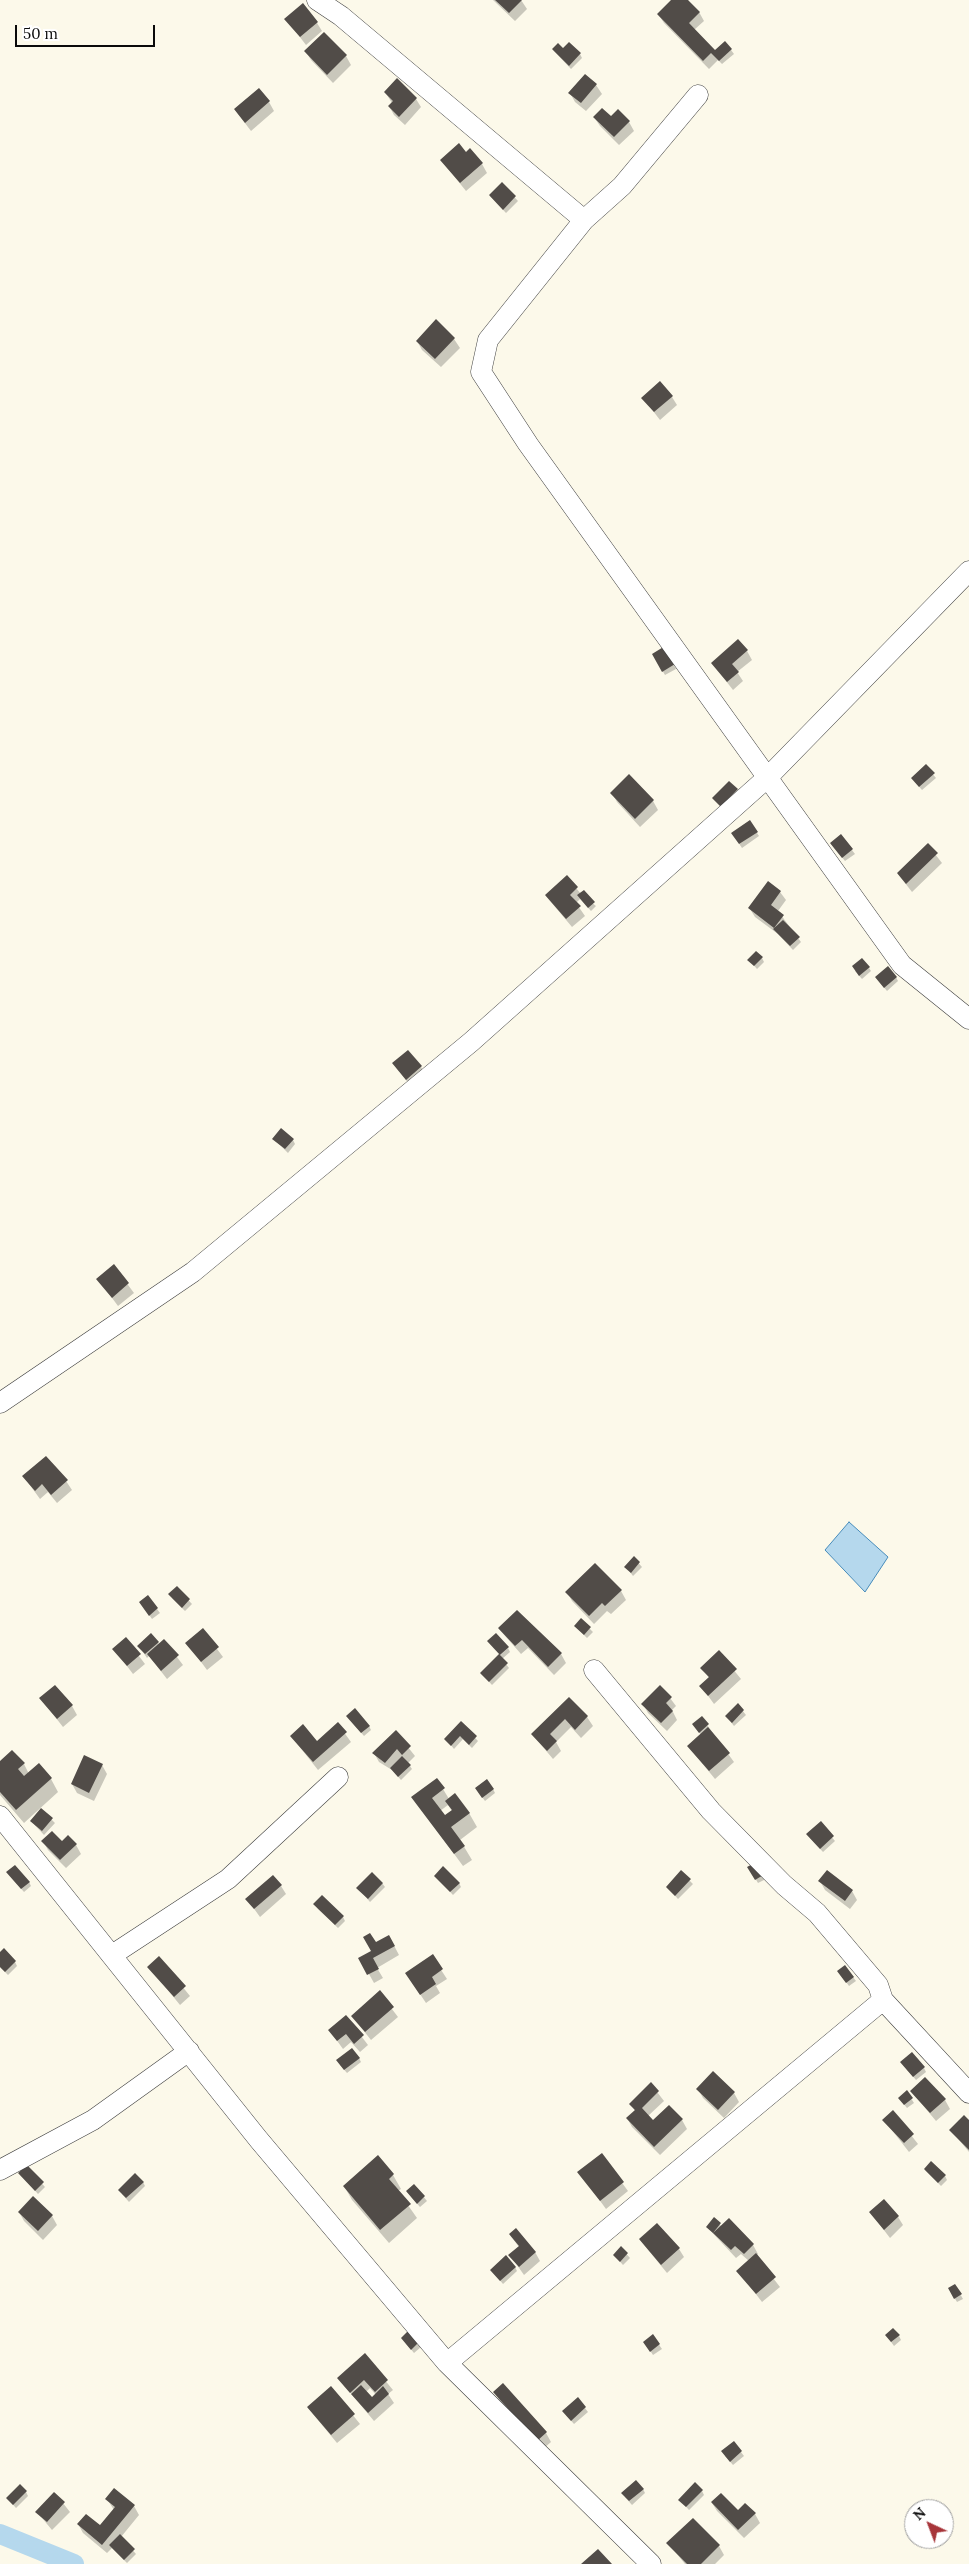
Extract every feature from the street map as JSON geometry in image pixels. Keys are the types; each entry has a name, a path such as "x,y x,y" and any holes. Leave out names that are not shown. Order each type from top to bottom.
{"street":[{"path":"317,0 341,16 584,220"},
{"path":"698,95 622,186 584,220 488,340 481,372 528,444 902,964 969,1019"},
{"path":"0,1403 193,1272 471,1042 768,777 969,571"},
{"path":"594,1670 711,1811 784,1885 817,1914 878,1985 883,2000 969,2093"},
{"path":"112,1955 228,1879 338,1777"},
{"path":"0,1816 260,2140 447,2363 651,2564"},
{"path":"447,2363 883,2000"},
{"path":"0,2170 93,2120 188,2051"}],"water":[{"path":"849,1522 888,1557 865,1592 825,1550"}],"building":[{"path":"495,0 522,0 509,13"},
{"path":"671,0 688,0 700,12 689,23 715,50 725,41 732,49 719,61 711,53 703,61 657,14"},
{"path":"303,3 318,22 300,37 284,19"},
{"path":"324,32 347,55 327,75 304,51"},
{"path":"569,42 581,53 569,66 552,49 558,43 563,48"},
{"path":"585,74 597,84 581,103 568,93"},
{"path":"397,78 417,98 399,117 388,106 393,101 384,92"},
{"path":"259,88 270,101 245,123 234,109"},
{"path":"602,108 611,116 618,109 630,121 614,137 593,117"},
{"path":"459,143 466,152 470,148 483,163 460,183 440,160"},
{"path":"502,182 516,196 503,210 489,195"},
{"path":"436,319 455,338 435,359 416,341"},
{"path":"660,381 673,396 654,412 641,398"},
{"path":"738,639 748,650 732,664 739,672 727,682 711,663"},
{"path":"665,646 675,664 662,672 652,654"},
{"path":"926,764 935,773 919,787 911,778"},
{"path":"629,774 654,800 635,819 610,793"},
{"path":"729,781 738,789 721,807 712,798"},
{"path":"750,820 758,832 739,844 731,833"},
{"path":"841,834 853,849 842,858 830,843"},
{"path":"928,843 938,853 906,884 897,873"},
{"path":"567,875 578,887 570,895 581,906 566,919 545,895"},
{"path":"768,881 781,891 771,905 784,915 774,928 748,908"},
{"path":"584,890 595,902 588,908 577,895"},
{"path":"783,920 800,937 790,946 773,929"},
{"path":"756,951 763,957 754,966 747,960"},
{"path":"862,958 870,967 859,976 852,966"},
{"path":"888,966 897,977 884,988 875,977"},
{"path":"408,1050 422,1066 406,1080 392,1063"},
{"path":"281,1128 294,1139 285,1149 272,1139"},
{"path":"114,1264 129,1283 112,1298 96,1279"},
{"path":"46,1456 68,1480 51,1495 42,1484 35,1491 22,1476"},
{"path":"634,1556 640,1562 631,1573 624,1567"},
{"path":"595,1563 622,1590 605,1606 602,1603 589,1616 565,1592"},
{"path":"177,1586 190,1599 182,1608 168,1594"},
{"path":"148,1595 158,1608 149,1616 139,1602"},
{"path":"517,1610 562,1653 548,1667 522,1640 515,1646 498,1628"},
{"path":"581,1618 591,1627 584,1635 574,1626"},
{"path":"203,1628 219,1647 201,1662 185,1643"},
{"path":"151,1633 159,1642 145,1654 137,1646"},
{"path":"496,1633 509,1647 500,1655 487,1641"},
{"path":"126,1637 141,1654 127,1666 112,1649"},
{"path":"164,1639 179,1655 161,1671 147,1654"},
{"path":"719,1650 737,1669 708,1696 699,1686 709,1677 700,1668"},
{"path":"499,1654 508,1663 489,1682 480,1673"},
{"path":"55,1685 73,1705 57,1719 39,1698"},
{"path":"660,1685 672,1697 666,1703 673,1711 661,1723 641,1704"},
{"path":"569,1697 588,1716 575,1730 565,1719 550,1734 557,1741 547,1751 531,1734"},
{"path":"738,1703 744,1710 732,1723 725,1716"},
{"path":"355,1708 370,1726 361,1733 346,1716"},
{"path":"702,1716 709,1724 699,1733 692,1724"},
{"path":"461,1721 477,1736 469,1745 460,1736 451,1746 444,1739"},
{"path":"338,1722 347,1732 313,1762 290,1736 303,1724 317,1741"},
{"path":"708,1727 730,1753 709,1771 687,1746"},
{"path":"396,1730 411,1746 402,1755 397,1749 385,1763 372,1753"},
{"path":"12,1750 25,1763 18,1769 24,1776 39,1763 52,1778 16,1810 0,1792 0,1761"},
{"path":"84,1755 103,1764 89,1793 71,1784"},
{"path":"402,1756 411,1765 398,1777 390,1768"},
{"path":"437,1778 445,1788 432,1798 445,1815 452,1810 445,1801 455,1793 470,1813 451,1827 465,1846 454,1854 411,1797"},
{"path":"487,1779 494,1789 482,1798 475,1788"},
{"path":"41,1808 53,1818 42,1831 30,1821"},
{"path":"821,1821 834,1836 820,1849 806,1834"},
{"path":"52,1831 62,1841 68,1835 77,1844 60,1860 41,1841"},
{"path":"758,1861 765,1874 755,1880 747,1867"},
{"path":"15,1865 30,1882 21,1889 6,1872"},
{"path":"443,1866 460,1883 450,1892 434,1876"},
{"path":"681,1870 691,1879 675,1896 666,1887"},
{"path":"827,1870 853,1890 845,1901 818,1881"},
{"path":"372,1872 383,1883 368,1899 356,1888"},
{"path":"273,1875 282,1885 254,1909 245,1899"},
{"path":"322,1895 344,1916 335,1925 313,1904"},
{"path":"370,1933 376,1942 389,1935 395,1946 373,1958 379,1969 367,1975 358,1958 371,1951 363,1937"},
{"path":"4,1948 16,1961 5,1972 0,1967 0,1952"},
{"path":"433,1954 443,1969 432,1977 436,1984 420,1995 405,1973"},
{"path":"159,1956 186,1986 174,1997 147,1967"},
{"path":"845,1965 854,1977 846,1983 837,1971"},
{"path":"380,1990 394,2007 365,2032 351,2016"},
{"path":"346,2015 364,2035 354,2044 346,2034 337,2041 328,2030"},
{"path":"352,2048 360,2058 344,2070 336,2060"},
{"path":"912,2052 925,2067 913,2077 900,2062"},
{"path":"713,2071 735,2092 718,2110 696,2089"},
{"path":"925,2077 946,2099 930,2113 910,2091"},
{"path":"651,2082 659,2091 642,2108 653,2120 669,2105 683,2119 654,2147 626,2118 635,2110 629,2104"},
{"path":"907,2090 913,2098 904,2105 898,2098"},
{"path":"893,2110 914,2134 904,2143 882,2120"},
{"path":"964,2115 969,2120 969,2150 949,2130"},
{"path":"602,2153 624,2182 600,2201 577,2172"},
{"path":"378,2155 394,2174 389,2179 411,2204 380,2230 343,2186"},
{"path":"931,2161 946,2175 938,2183 924,2169"},
{"path":"27,2165 44,2182 35,2191 18,2173"},
{"path":"135,2173 144,2182 126,2198 118,2190"},
{"path":"414,2184 425,2196 417,2204 406,2191"},
{"path":"33,2196 53,2215 38,2231 18,2212"},
{"path":"884,2199 899,2216 884,2230 869,2212"},
{"path":"714,2217 721,2223 713,2233 706,2227"},
{"path":"729,2218 754,2244 744,2254 735,2246 731,2250 713,2233"},
{"path":"657,2223 680,2248 661,2265 639,2239"},
{"path":"516,2228 536,2252 519,2267 508,2255 519,2246 509,2234"},
{"path":"621,2246 628,2253 620,2262 613,2255"},
{"path":"756,2253 776,2277 756,2294 736,2271"},
{"path":"506,2255 516,2267 500,2281 490,2270"},
{"path":"955,2284 962,2294 954,2299 948,2288"},
{"path":"893,2328 900,2335 891,2342 885,2335"},
{"path":"409,2330 419,2342 411,2350 401,2338"},
{"path":"653,2334 660,2344 650,2352 643,2342"},
{"path":"365,2353 388,2380 375,2392 364,2380 350,2393 337,2378"},
{"path":"503,2383 547,2432 537,2441 493,2392"},
{"path":"361,2385 372,2397 383,2386 389,2394 368,2413 351,2394"},
{"path":"331,2386 355,2414 331,2435 307,2407"},
{"path":"578,2397 586,2407 571,2421 562,2411"},
{"path":"734,2441 742,2451 730,2462 721,2451"},
{"path":"636,2480 644,2489 629,2501 621,2493"},
{"path":"695,2482 703,2490 686,2507 678,2500"},
{"path":"20,2484 27,2491 13,2505 6,2498"},
{"path":"114,2488 135,2505 102,2545 77,2524 86,2514 100,2525 115,2507 105,2499"},
{"path":"54,2492 65,2502 47,2522 35,2512"},
{"path":"721,2493 738,2510 745,2503 756,2513 738,2530 711,2502"},
{"path":"693,2518 720,2545 701,2564 687,2564 666,2543"},
{"path":"120,2534 135,2549 124,2560 109,2545"},
{"path":"598,2549 612,2564 581,2564"}],"waterway":[{"path":"0,2534 74,2564"}]}
